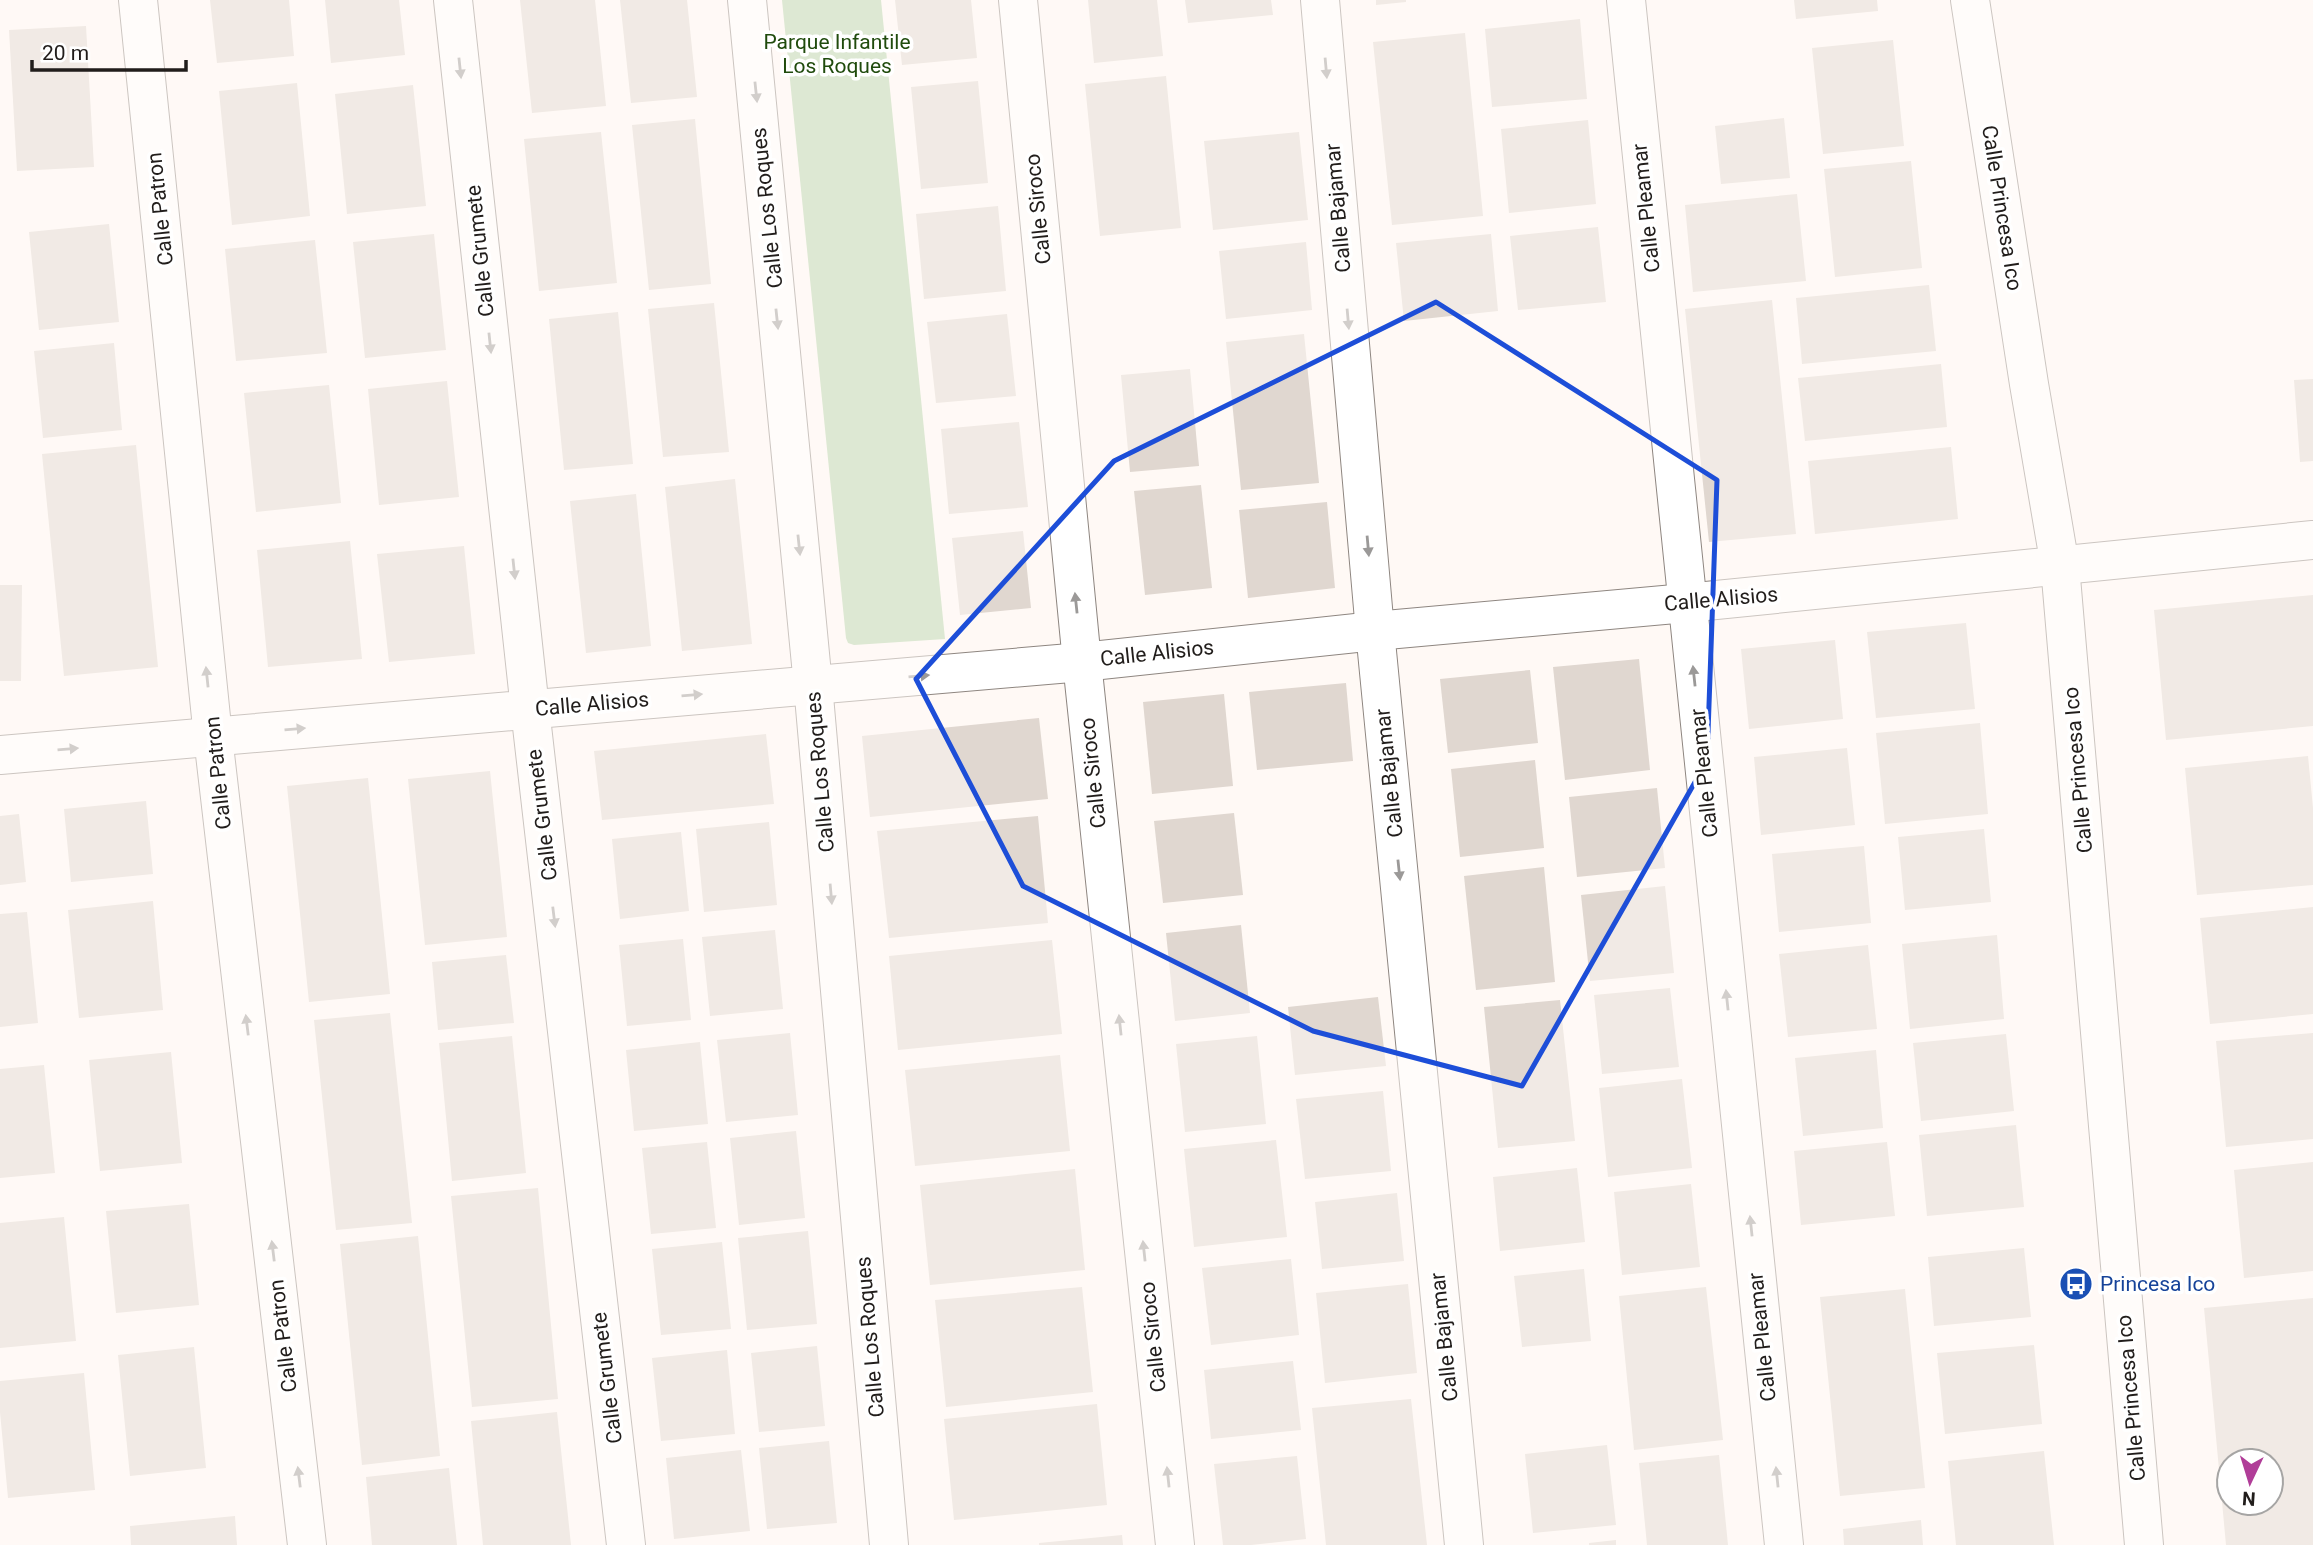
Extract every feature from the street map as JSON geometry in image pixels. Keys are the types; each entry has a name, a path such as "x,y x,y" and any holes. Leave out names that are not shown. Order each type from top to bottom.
{"street":[{"name":"Calle Patron","path":"138,0 214,737 307,1545"},
{"name":"Calle Grumete","path":"453,0 530,709 626,1545"},
{"name":"Calle Los Roques","path":"747,0 813,685 889,1545"},
{"name":"Calle Siroco","path":"1017,0 1082,662 1175,1545"},
{"name":"Calle Bajamar","path":"1320,0 1375,631 1464,1545"},
{"name":"Calle Pleamar","path":"1626,0 1784,1545"},
{"name":"Calle Princesa Ico","path":"1970,0 2060,566 2144,1545"},
{"name":"Calle Alisios","path":"0,755 1082,662 2313,540"}],"highlighted area":[{"path":"1436,302 1717,480 1707,761 1522,1086 1313,1031 1023,886 916,679 1114,461"}],"green space":[{"name":"Parque Infantile Los Roques","path":"782,0 881,0 945,639 854,645 848,643 846,638"}],"building":[{"path":"210,0 289,0 294,56 217,63"},
{"path":"325,0 399,0 405,55 331,63"},
{"path":"520,0 595,0 606,106 532,113"},
{"path":"620,0 687,0 697,97 631,103"},
{"path":"895,0 971,0 977,58 902,65"},
{"path":"1088,0 1157,0 1163,56 1094,63"},
{"path":"1185,0 1271,0 1273,15 1188,23"},
{"path":"1376,0 1406,0 1406,2 1376,5"},
{"path":"1794,0 1877,0 1878,11 1796,19"},
{"path":"1580,19 1587,99 1492,107 1485,29"},
{"path":"86,26 94,167 17,171 9,30"},
{"path":"1465,33 1483,216 1392,225 1373,42"},
{"path":"1893,40 1904,146 1823,154 1812,48"},
{"path":"1166,76 1181,228 1100,236 1085,84"},
{"path":"978,81 988,183 921,189 911,87"},
{"path":"297,83 310,216 232,225 219,91"},
{"path":"413,85 426,206 347,214 335,94"},
{"path":"1784,118 1790,178 1721,184 1715,126"},
{"path":"695,119 711,284 649,290 632,125"},
{"path":"1588,120 1596,204 1509,213 1501,129"},
{"path":"601,132 617,283 539,291 524,139"},
{"path":"1299,132 1308,220 1213,230 1204,141"},
{"path":"1911,161 1922,268 1835,277 1824,169"},
{"path":"1797,194 1806,281 1693,292 1685,205"},
{"path":"998,206 1006,291 924,299 916,214"},
{"path":"109,224 119,322 39,330 29,232"},
{"path":"1598,227 1606,302 1518,310 1510,236"},
{"path":"434,234 446,350 365,358 353,242"},
{"path":"1491,234 1498,311 1404,321 1396,243"},
{"path":"315,240 327,353 236,361 225,249"},
{"path":"1306,242 1312,310 1226,319 1219,251"},
{"path":"1929,285 1936,351 1802,364 1796,298"},
{"path":"1772,300 1796,534 1709,542 1685,309"},
{"path":"714,303 729,452 663,457 648,309"},
{"path":"618,312 633,464 564,470 549,319"},
{"path":"1007,314 1016,396 936,403 927,322"},
{"path":"1304,334 1319,483 1241,490 1226,342"},
{"path":"114,343 122,430 43,438 34,351"},
{"path":"1941,364 1947,427 1805,441 1798,378"},
{"path":"1190,369 1199,466 1130,472 1121,375"},
{"path":"2313,379 2313,461 2300,462 2294,380"},
{"path":"447,381 459,497 379,505 368,389"},
{"path":"329,385 341,503 256,512 244,393"},
{"path":"1019,422 1028,507 949,514 941,429"},
{"path":"136,445 158,667 64,676 42,454"},
{"path":"1951,447 1958,519 1815,534 1808,461"},
{"path":"735,479 752,644 682,651 665,487"},
{"path":"1201,485 1212,588 1145,595 1134,491"},
{"path":"636,494 651,646 586,653 570,501"},
{"path":"1327,502 1335,588 1248,598 1239,510"},
{"path":"1023,531 1031,608 960,615 952,538"},
{"path":"350,541 362,659 268,667 257,550"},
{"path":"464,546 475,654 389,662 377,554"},
{"path":"0,585 22,585 21,681 0,681"},
{"path":"2313,595 2313,726 2166,740 2154,610"},
{"path":"1966,623 1975,709 1876,718 1867,632"},
{"path":"1835,640 1843,719 1749,729 1741,649"},
{"path":"1639,659 1650,770 1565,780 1553,667"},
{"path":"1530,670 1538,743 1448,753 1440,679"},
{"path":"1346,683 1353,761 1257,770 1249,692"},
{"path":"1224,694 1233,786 1152,794 1143,702"},
{"path":"1039,718 1048,799 870,817 862,736"},
{"path":"1980,723 1988,814 1885,824 1876,733"},
{"path":"766,734 774,804 602,820 594,751"},
{"path":"1847,748 1855,825 1761,835 1754,757"},
{"path":"2308,756 2313,808 2313,885 2197,895 2185,768"},
{"path":"1535,760 1544,848 1460,857 1451,769"},
{"path":"490,771 507,937 425,945 408,779"},
{"path":"368,778 390,994 309,1002 287,786"},
{"path":"1657,788 1665,868 1577,877 1569,797"},
{"path":"146,801 153,874 71,882 64,809"},
{"path":"1234,813 1243,895 1163,903 1154,821"},
{"path":"19,814 26,882 0,885 0,816"},
{"path":"1038,816 1048,923 889,938 877,831"},
{"path":"769,822 777,905 704,912 696,829"},
{"path":"1984,829 1991,902 1905,910 1898,837"},
{"path":"681,832 689,911 620,919 612,839"},
{"path":"1864,846 1871,923 1779,932 1772,854"},
{"path":"1544,867 1555,982 1476,990 1464,876"},
{"path":"1665,886 1674,973 1590,981 1581,895"},
{"path":"153,901 163,1010 79,1018 68,910"},
{"path":"2313,907 2313,1014 2210,1024 2200,918"},
{"path":"27,912 38,1023 0,1027 0,914"},
{"path":"1241,925 1250,1013 1175,1021 1166,933"},
{"path":"775,930 783,1009 710,1016 702,937"},
{"path":"1997,935 2004,1019 1910,1029 1902,944"},
{"path":"683,939 691,1020 627,1026 619,945"},
{"path":"1052,940 1062,1034 898,1050 889,956"},
{"path":"1868,945 1877,1029 1788,1037 1779,954"},
{"path":"506,955 514,1023 438,1030 432,962"},
{"path":"1670,988 1679,1067 1602,1074 1594,995"},
{"path":"1378,997 1386,1066 1295,1075 1288,1007"},
{"path":"1560,1000 1575,1141 1498,1148 1484,1007"},
{"path":"390,1013 412,1223 336,1230 314,1020"},
{"path":"790,1033 798,1115 726,1122 717,1040"},
{"path":"2313,1033 2313,1139 2226,1147 2216,1041"},
{"path":"2006,1034 2014,1111 1921,1121 1913,1043"},
{"path":"512,1036 526,1173 452,1181 439,1043"},
{"path":"1257,1036 1266,1124 1185,1132 1176,1044"},
{"path":"700,1042 708,1124 634,1131 626,1050"},
{"path":"1876,1050 1883,1128 1803,1136 1795,1058"},
{"path":"171,1052 182,1163 100,1171 89,1060"},
{"path":"1060,1055 1070,1151 915,1166 905,1070"},
{"path":"44,1065 55,1173 0,1178 0,1069"},
{"path":"1682,1079 1692,1168 1608,1177 1599,1088"},
{"path":"1383,1091 1391,1171 1305,1179 1296,1099"},
{"path":"2016,1125 2024,1207 1927,1216 1919,1135"},
{"path":"796,1131 805,1218 739,1225 730,1138"},
{"path":"1276,1140 1287,1237 1194,1247 1184,1149"},
{"path":"707,1142 716,1228 651,1234 642,1148"},
{"path":"1887,1142 1895,1216 1801,1225 1794,1151"},
{"path":"2313,1162 2313,1271 2244,1278 2234,1170"},
{"path":"1577,1168 1585,1242 1500,1251 1493,1177"},
{"path":"1075,1169 1085,1270 930,1285 920,1185"},
{"path":"1691,1184 1700,1267 1622,1275 1614,1192"},
{"path":"538,1188 558,1399 472,1407 451,1196"},
{"path":"1397,1193 1404,1261 1322,1269 1315,1202"},
{"path":"189,1204 199,1305 116,1313 106,1211"},
{"path":"64,1217 76,1341 0,1348 0,1223"},
{"path":"808,1231 817,1324 747,1330 738,1238"},
{"path":"418,1236 440,1456 362,1465 340,1244"},
{"path":"722,1242 731,1329 661,1335 652,1249"},
{"path":"2024,1248 2031,1317 1934,1326 1928,1257"},
{"path":"1291,1259 1299,1335 1211,1345 1202,1268"},
{"path":"1584,1269 1591,1341 1522,1347 1514,1276"},
{"path":"1408,1284 1417,1373 1325,1383 1316,1293"},
{"path":"1082,1287 1093,1392 946,1407 935,1300"},
{"path":"1706,1287 1723,1440 1634,1450 1619,1296"},
{"path":"1905,1289 1925,1488 1840,1496 1820,1297"},
{"path":"2313,1298 2313,1545 2226,1545 2223,1517 2285,1517 2285,1447 2217,1447 2204,1308"},
{"path":"2034,1345 2042,1424 1945,1434 1937,1353"},
{"path":"817,1346 825,1426 759,1432 751,1353"},
{"path":"194,1347 206,1468 130,1476 118,1355"},
{"path":"727,1350 735,1434 661,1441 652,1358"},
{"path":"1293,1361 1301,1430 1211,1439 1204,1370"},
{"path":"84,1373 95,1490 8,1498 0,1412 0,1381"},
{"path":"1411,1399 1427,1545 1326,1545 1312,1408"},
{"path":"1097,1404 1107,1505 954,1520 944,1419"},
{"path":"557,1412 571,1545 483,1545 471,1421"},
{"path":"829,1441 837,1523 767,1529 759,1448"},
{"path":"1607,1445 1616,1525 1533,1533 1525,1454"},
{"path":"741,1450 750,1531 674,1539 666,1458"},
{"path":"2044,1451 2054,1545 1956,1545 1948,1461"},
{"path":"1719,1455 1728,1545 1647,1545 1639,1463"},
{"path":"1297,1456 1306,1539 1223,1545 1214,1464"},
{"path":"449,1468 457,1545 372,1545 366,1477"},
{"path":"235,1516 237,1545 131,1545 130,1526"},
{"path":"1921,1520 1923,1545 1844,1545 1843,1529"},
{"path":"1122,1535 1123,1545 1039,1545 1039,1543"},
{"path":"1616,1540 1616,1545 1589,1545 1589,1543"}],"place":[{"name":"Princesa Ico","path":"2076,1284"}]}
